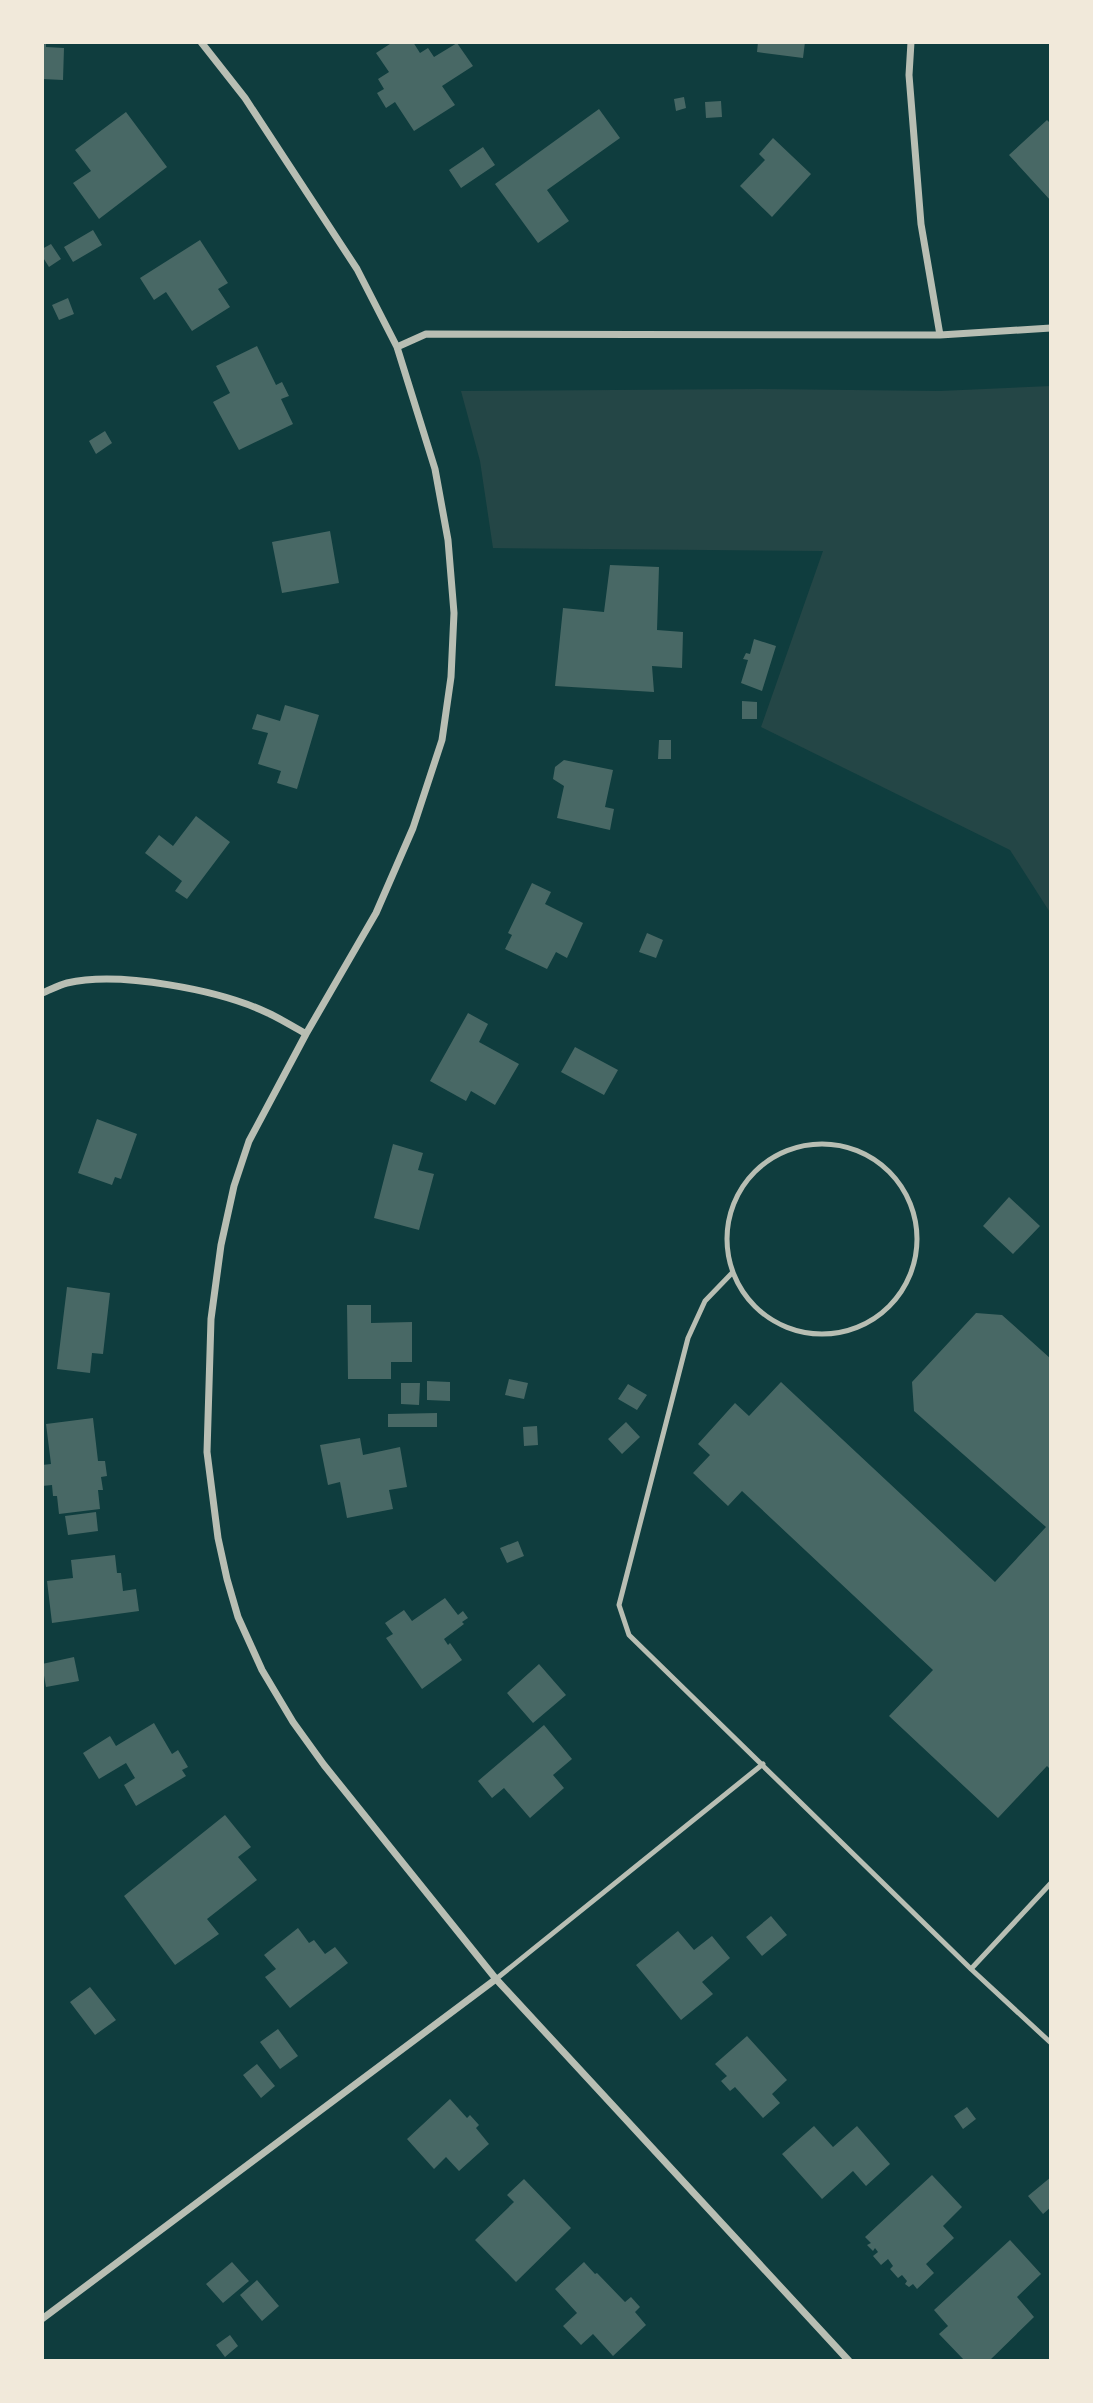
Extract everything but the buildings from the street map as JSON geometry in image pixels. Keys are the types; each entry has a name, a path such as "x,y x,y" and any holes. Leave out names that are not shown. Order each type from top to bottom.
{"street":[{"path":"201,42 245,98 357,269 397,347 435,469 448,540 454,613 451,677 442,740 413,828 376,914 306,1034 250,1140 234,1186 221,1245 211,1319 207,1452 218,1538 227,1579 238,1617 262,1670 293,1723 324,1765 496,1979 849,2361"},
{"path":"911,42 909,75 921,224 940,335"},
{"path":"397,347 426,334 940,335 1051,328"},
{"path":"42,993 67,983 118,979 165,985 215,993 268,1013 306,1034"},
{"path":"42,2319 496,1979"}],"lane":[{"path":"825,1143 856,1148 883,1164 903,1187 916,1217 918,1248 909,1279 891,1306 865,1324 845,1331 835,1334 803,1333 773,1321 749,1301 732,1273 726,1242 730,1211 744,1184 758,1168 794,1147 825,1143"},
{"path":"732,1273 705,1301 688,1338 619,1605 629,1635 971,1969 1051,2043"},
{"path":"496,1979 763,1764"},
{"path":"971,1969 1051,1883"}],"shaded area":[{"path":"1051,386 1051,914 1010,850 761,727 823,551 493,548 480,461 461,391 940,391"}]}
